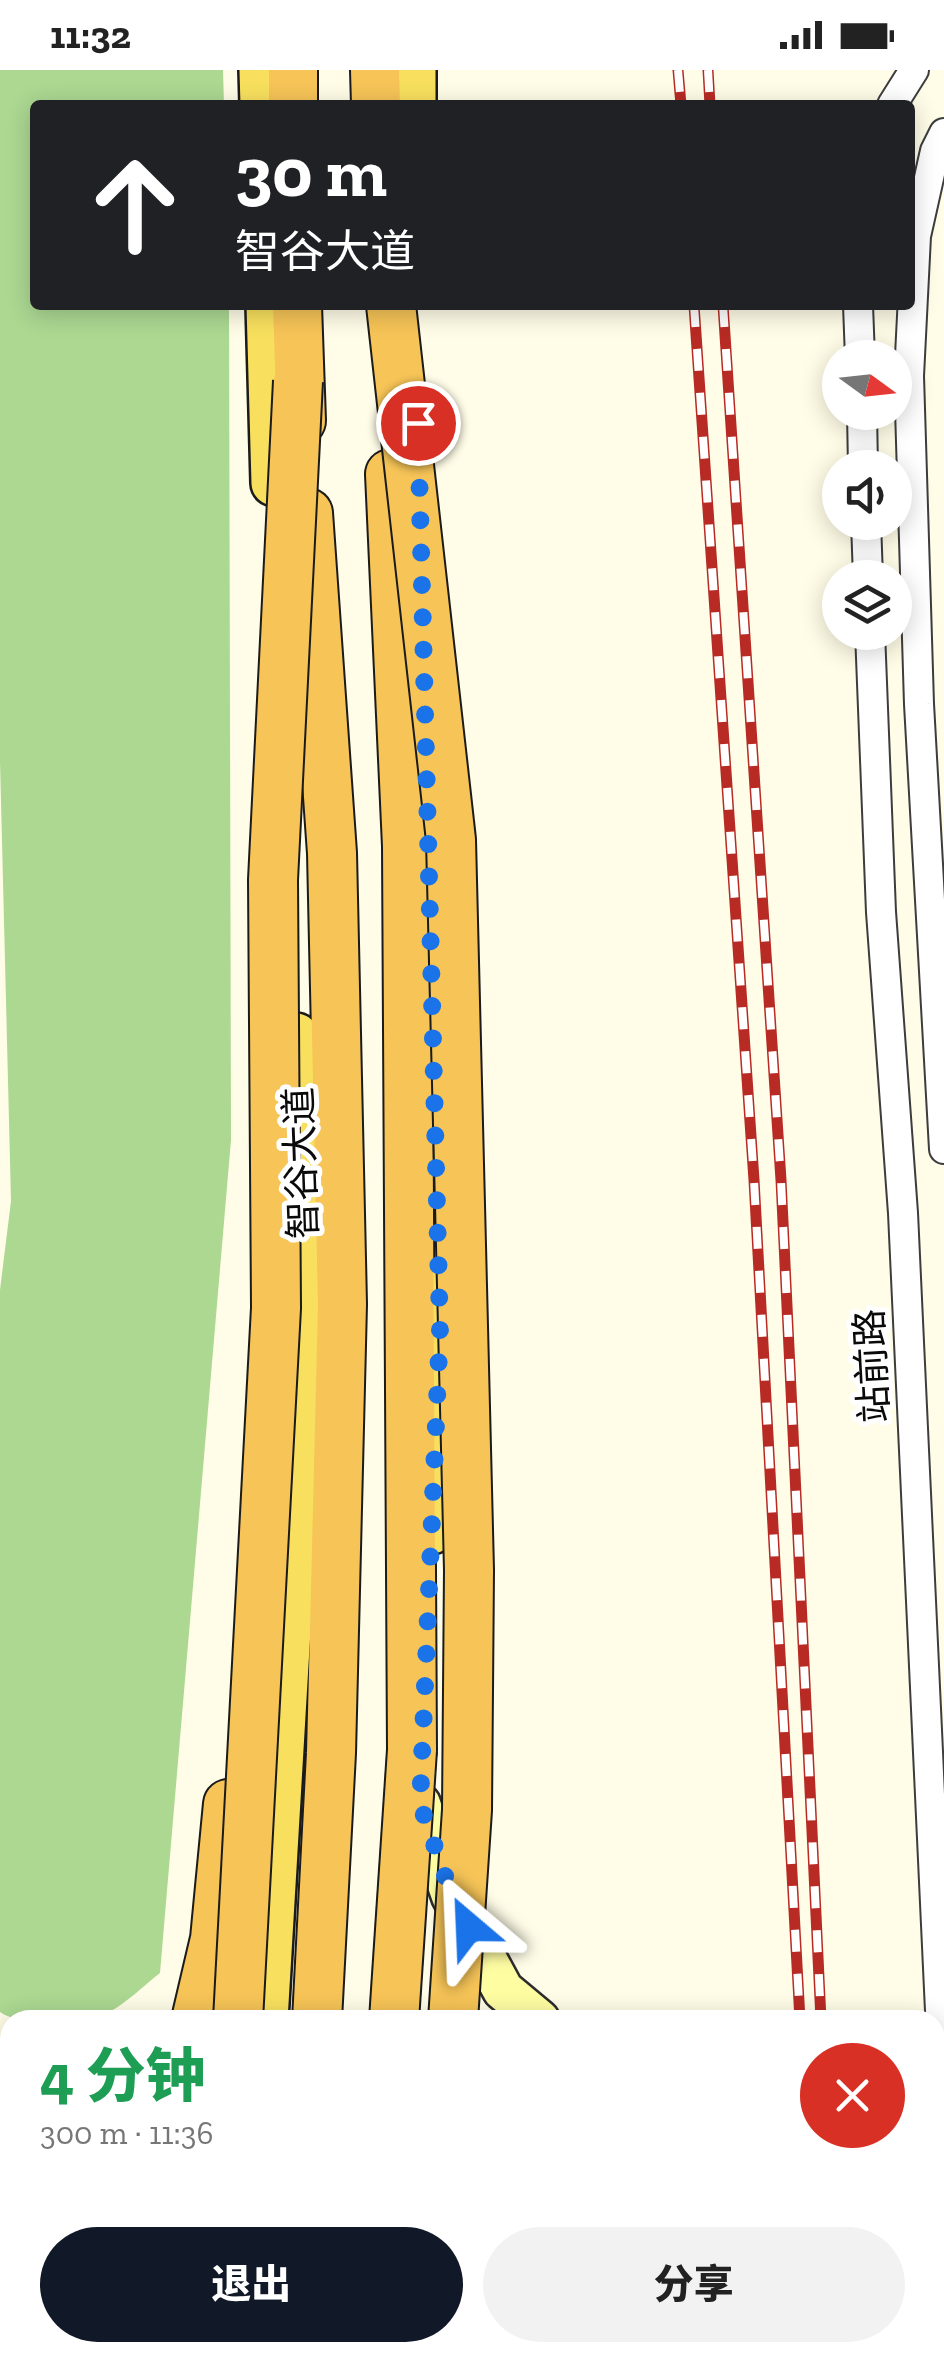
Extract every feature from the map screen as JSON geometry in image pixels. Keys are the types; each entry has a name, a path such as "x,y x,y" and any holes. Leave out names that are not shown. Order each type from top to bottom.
{"highway":[{"path":"293,70 294,100"},
{"path":"375,70 376,100"},
{"name":"智谷大道","path":"297,310 298,382 332,853 342,1304 332,1753 318,2010"},
{"path":"382,310 407,846 412,1308 412,1750 392,2010"},
{"path":"391,310 451,840 469,1570 467,1810 455,2010"},
{"path":"239,2010 276,1308 273,880 298,382"},
{"path":"201,2010 216,1939 276,1308"}],"main road":[{"path":"262,70 263,100"},
{"path":"413,70 413,100"},
{"name":"智谷大道","path":"266,2010 307,1308 268,310"},
{"path":"392,2010 420,1804 440,1329 416,310"},
{"path":"420,1804 452,1896 503,1990 526,2010"},
{"path":"211,2010 268,1962"}],"street":[{"path":"895,100 914,70"},
{"path":"915,256 935,151 944,134"},
{"path":"858,310 859,340"},
{"path":"912,310 909,376 918,704 944,1149"},
{"name":"站前路","path":"871,650 882,912 903,1214 940,2010"}],"green space":[{"path":"0,70 223,70 224,100 30,100 30,310 229,310 231,1140 160,1973 112,2010 0,2010 0,1290 11,1201 0,761"}],"railway":[{"path":"678,70 681,100"},
{"path":"708,70 710,100"},
{"path":"694,310 754,1180 799,2010"},
{"path":"723,310 781,1180 821,2010"}],"route":[{"path":"418,423 440,1329 420,1804 452,1896 469,1927"}]}
